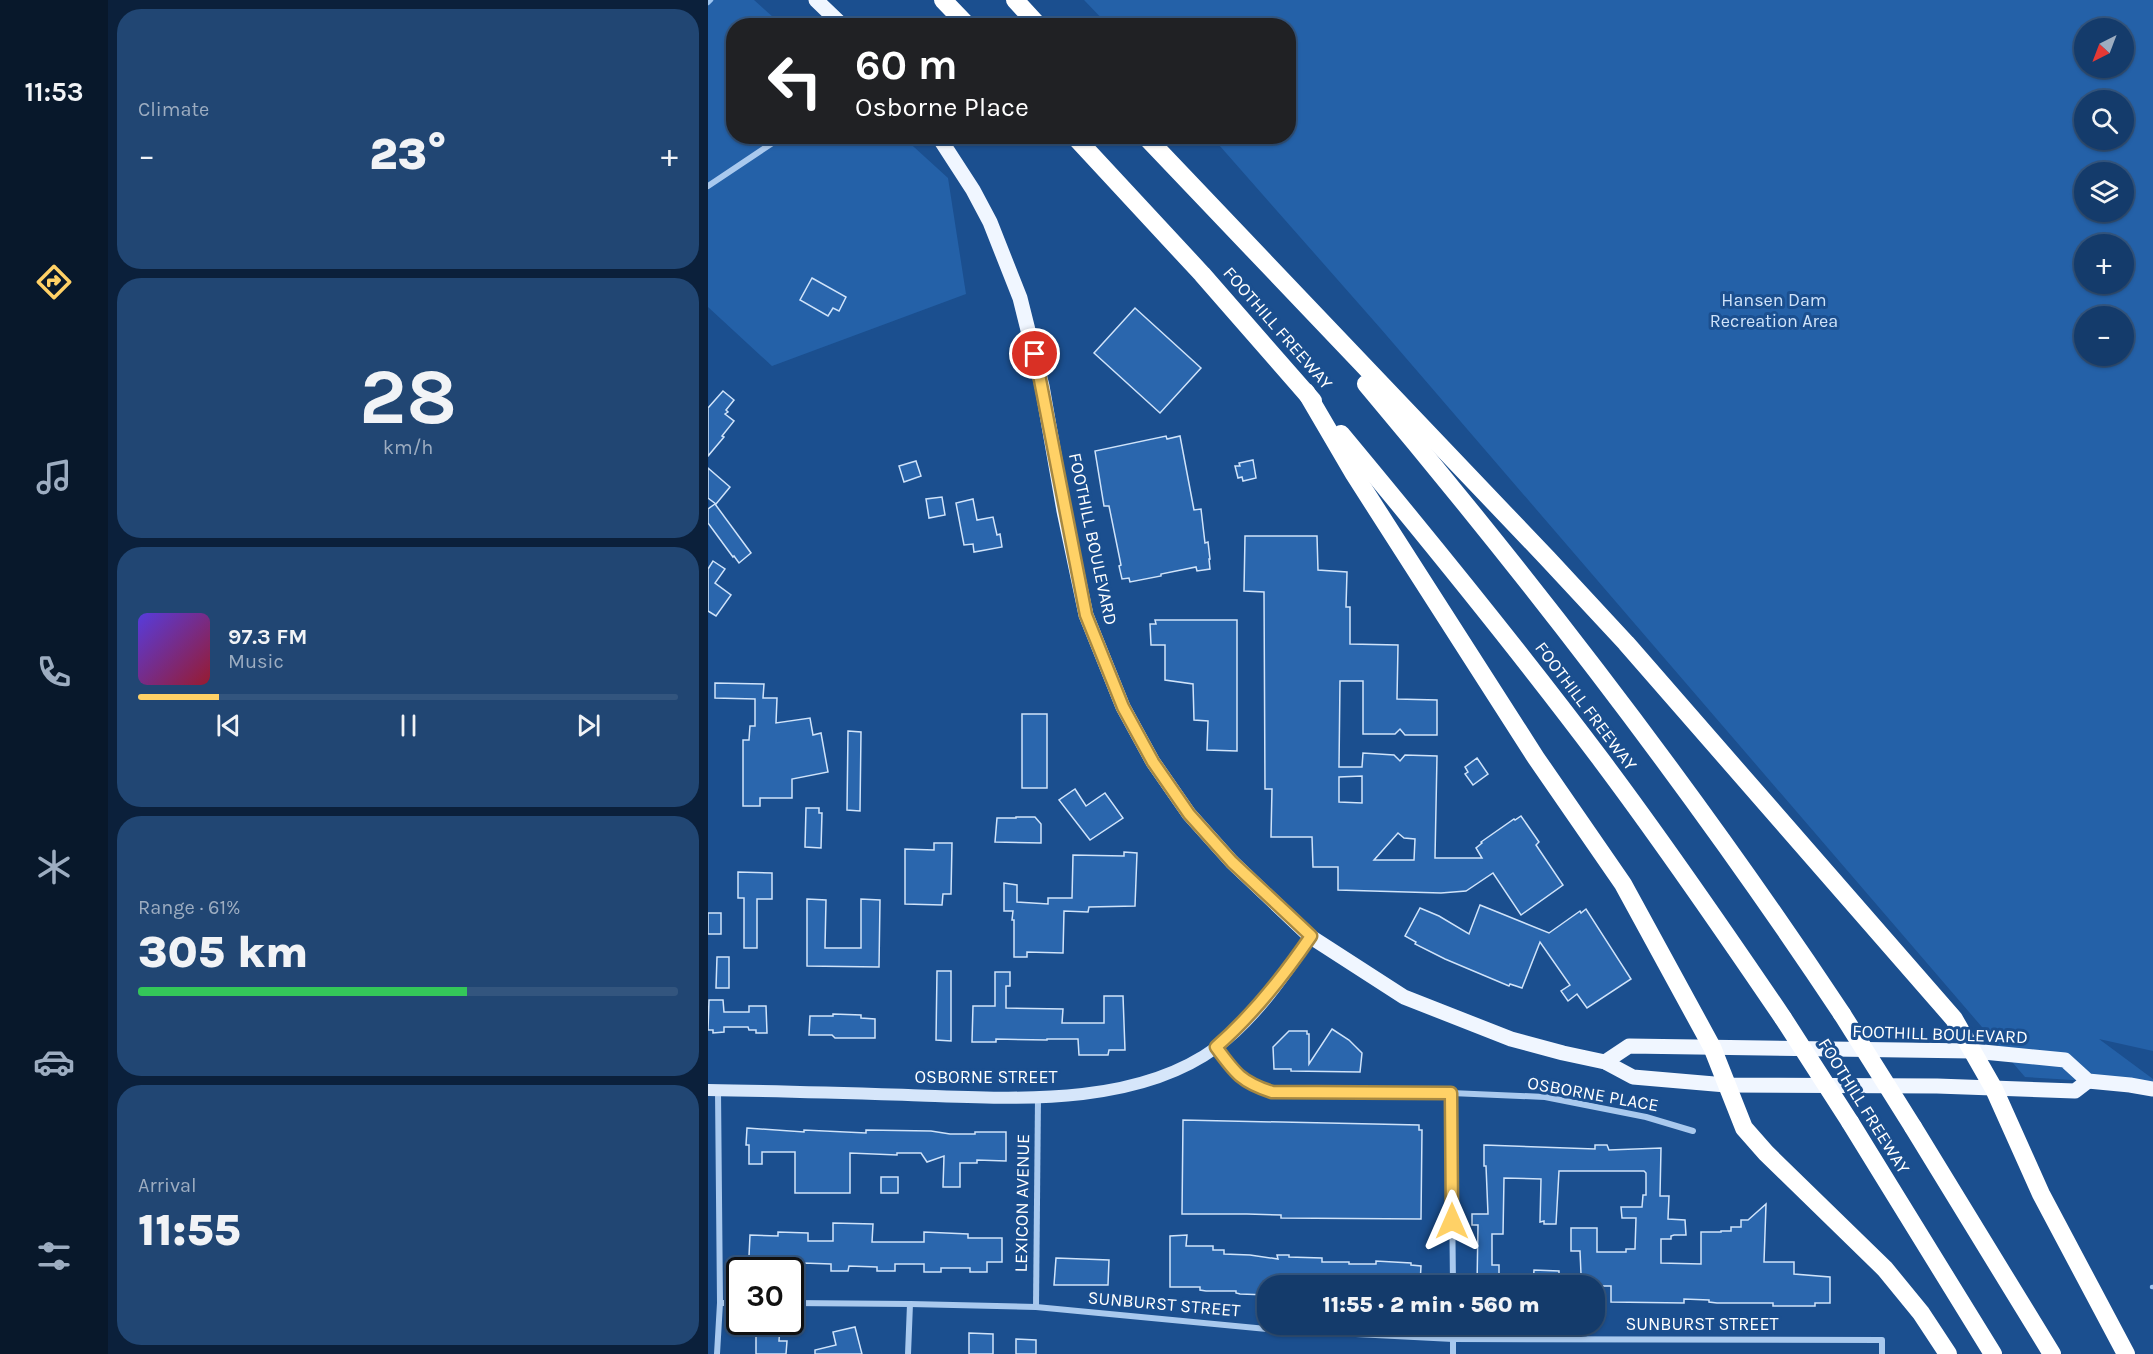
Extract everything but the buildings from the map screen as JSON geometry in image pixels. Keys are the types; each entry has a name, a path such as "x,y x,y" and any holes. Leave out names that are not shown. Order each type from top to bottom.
{"highway":[{"path":"944,0 961,18"},
{"path":"1015,0 1032,18"},
{"name":"FOOTHILL FREEWAY","path":"1081,144 1202,274 1306,392 1458,575 1602,761 1696,890 1783,1018 1993,1354"},
{"name":"FOOTHILL FREEWAY","path":"1152,144 1294,300 1498,543 1684,786 1842,1014 2052,1354"},
{"path":"1153,144 1626,644 1954,1018 1994,1089 2042,1194 2126,1354"},
{"path":"1306,392 1354,474 1536,758 1623,884 1712,1047 1744,1128 1766,1153 1885,1269 1921,1312 1948,1354"}],"main road":[{"path":"821,5 835,18"},
{"name":"FOOTHILL BOULEVARD","path":"943,144 990,222 1020,298 1042,386 1064,512 1086,615 1123,707 1153,762 1189,814 1232,862 1311,936 1404,997 1511,1039 1605,1062 1633,1077 1726,1085 1937,1086 2075,1092 2088,1082"},
{"name":"OSBORNE STREET","path":"713,1090 1038,1098 1099,1092 1147,1081 1185,1066 1216,1047 1241,1026 1281,980 1311,936"},
{"name":"FOOTHILL BOULEVARD","path":"1605,1062 1629,1046 1973,1051 2065,1060 2088,1082 2153,1089"}],"street":[{"path":"708,186 771,144"},
{"name":"OSBORNE PLACE","path":"1216,1047 1236,1073 1252,1086 1272,1092 1451,1093 1545,1097 1646,1117 1693,1131"},
{"path":"713,1090 720,1303 717,1354"},
{"path":"1451,1093 1453,1275"},
{"name":"LEXICON AVENUE","path":"1035,1307 1038,1098"},
{"path":"720,1303 726,1303"},
{"name":"SUNBURST STREET","path":"804,1303 1035,1307 1278,1330 1453,1339 1882,1340 1882,1354"},
{"path":"908,1354 910,1304"},
{"path":"1453,1335 1453,1354"}],"green space":[{"path":"708,0 754,0 774,18 726,18 726,144 911,144 948,178 966,294 772,366 708,307"},
{"name":"Hansen Dam Recreation Area","path":"1084,0 2153,0 2153,1051 2099,1039 2153,1079 2153,1085 2025,1077 1381,329 1218,144 1296,144 1296,18 1101,18"}],"waterway":[{"path":"708,3 711,0"}],"route":[{"path":"1035,354 1064,512 1086,615 1123,707 1153,762 1189,814 1232,862 1311,936 1281,980 1241,1026 1216,1047 1236,1073 1252,1086 1272,1092 1451,1093 1452,1221"}]}
